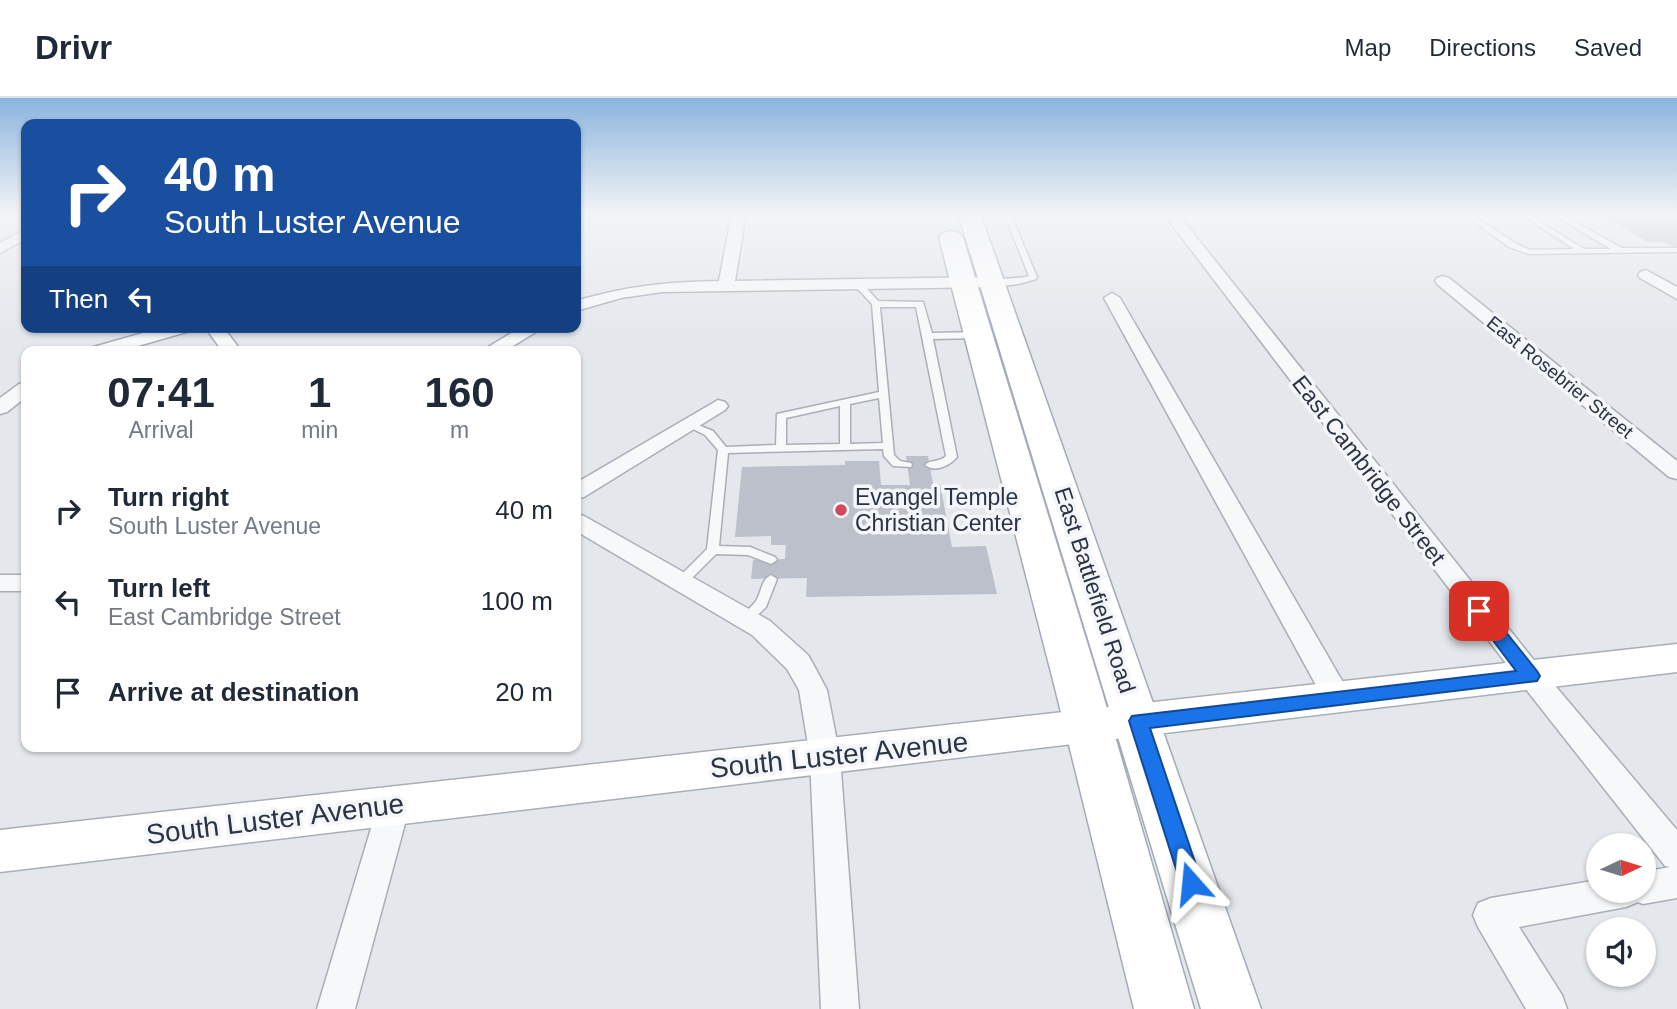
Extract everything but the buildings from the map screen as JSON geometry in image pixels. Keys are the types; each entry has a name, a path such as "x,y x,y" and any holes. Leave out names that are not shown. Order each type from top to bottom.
{"main road":[{"name":"East Battlefield Road","path":"965,256 979,283 1138,721 1231,1009"},
{"name":"East Battlefield Road","path":"975,256 979,283 979,335 1164,1009"}],"street":[{"path":"726,285 731,256"},
{"name":"East Cambridge Street","path":"1203,256 1531,676 1677,855"},
{"path":"1646,275 1677,294"},
{"name":"East Rosebrier Street","path":"1443,281 1677,472"},
{"path":"581,304 647,288 979,283"},
{"path":"1112,298 1338,699"},
{"path":"117,346 163,333"},
{"path":"500,346 524,333"},
{"path":"0,408 21,392"},
{"path":"581,489 718,406"},
{"path":"581,525 761,628 787,650 806,676 817,705 825,757 840,1009"},
{"path":"0,583 21,583"},
{"name":"South Luster Avenue","path":"0,851 1677,658"},
{"path":"336,1009 394,805"},
{"path":"1656,886 1677,882"},
{"path":"1548,1009 1491,915 1586,898"}],"lane":[{"path":"979,283 1018,282 1033,277 1024,256"},
{"path":"858,284 876,304 889,456 897,464 907,465"},
{"path":"876,304 920,304 952,457 944,464 930,465"},
{"path":"928,335 979,335"},
{"path":"781,447 781,416 883,394"},
{"path":"845,402 845,447"},
{"path":"681,582 713,550 723,450 709,433 688,424"},
{"path":"723,450 888,446"},
{"path":"713,550 750,551 771,560"},
{"path":"745,619 761,604 771,579"}],"place":[{"name":"Evangel Temple Christian Center","path":"841,510"}],"route":[{"path":"1191,883 1138,721 1531,676 1479,611"}]}
